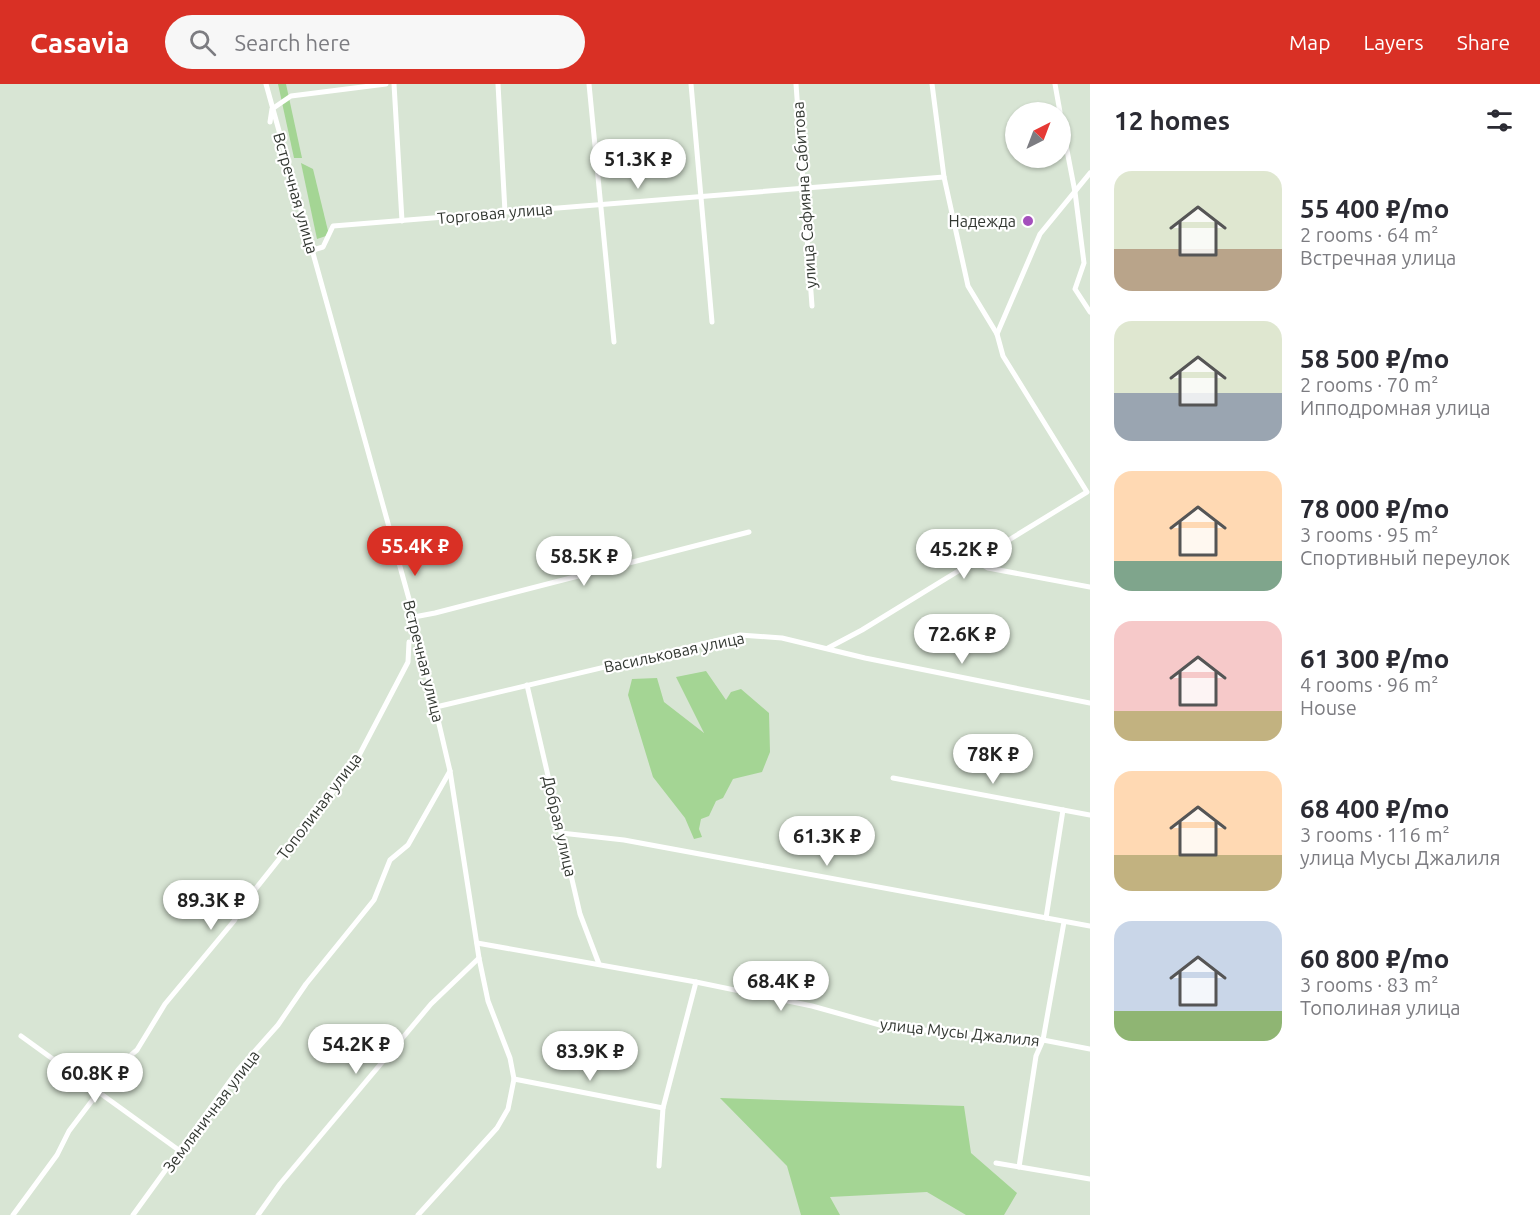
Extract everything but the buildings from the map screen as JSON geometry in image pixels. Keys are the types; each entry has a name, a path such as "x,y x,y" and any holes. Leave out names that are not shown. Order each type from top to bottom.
{"street":[{"name":"Встречная улица","path":"266,84 314,250 414,617 450,771 478,958 488,1001 510,1058 514,1079 508,1109 497,1128 418,1215"},
{"path":"270,122 272,109 291,96 386,84"},
{"path":"394,84 402,221"},
{"path":"498,84 505,212"},
{"path":"589,84 614,342"},
{"path":"691,84 703,196 712,322"},
{"name":"улица Сафияна Сабитова","path":"796,84 812,306"},
{"path":"828,648 862,630 1087,492 1003,356 998,334 968,286 944,177 932,84"},
{"path":"1055,84 1058,102"},
{"path":"1070,168 1087,262 1075,289 1090,312"},
{"path":"998,334 1040,234 1090,173"},
{"name":"Торговая улица","path":"314,250 324,247 333,226 944,177"},
{"path":"414,617 435,614 749,532"},
{"path":"975,560 988,568 1090,587"},
{"name":"Васильковая улица","path":"436,707 740,634 782,638 865,658 1090,703"},
{"name":"Тополиная улица","path":"13,1215 98,1092 119,1065 137,1050 165,1004 234,921 242,906 354,765 408,662 409,642"},
{"name":"Добрая улица","path":"527,685 580,914 599,964"},
{"name":"Земляничная улица","path":"133,1215 238,1070 278,1026 306,984 374,900 390,860 408,845 450,771"},
{"path":"893,778 1090,815"},
{"path":"1046,918 1063,810"},
{"path":"561,833 624,840 1090,926"},
{"path":"1019,1167 1036,1056 1043,1040 1064,922"},
{"name":"улица Мусы Джалиля","path":"477,943 696,982 812,1006 887,1027 1043,1040 1090,1049"},
{"path":"258,1215 280,1184 430,1004 478,958"},
{"path":"659,1166 663,1108 696,982"},
{"path":"21,1036 180,1151"},
{"path":"514,1079 663,1108"},
{"path":"996,1163 1090,1179"}],"green space":[{"path":"278,84 286,84 302,158 294,158"},
{"path":"301,163 313,169 329,235 317,239"},
{"path":"706,671 726,700 731,692 741,689 769,713 770,752 762,772 733,779 723,798 716,801 709,816 701,819 699,829 702,837 694,839 685,818 653,777 628,695 632,679 657,678 664,702 704,733 676,677"},
{"path":"720,1098 964,1106 971,1153 1017,1193 1004,1215 966,1215 927,1192 830,1197 840,1215 801,1215 787,1166"}],"place":[{"name":"Надежда","path":"1028,221"}]}
